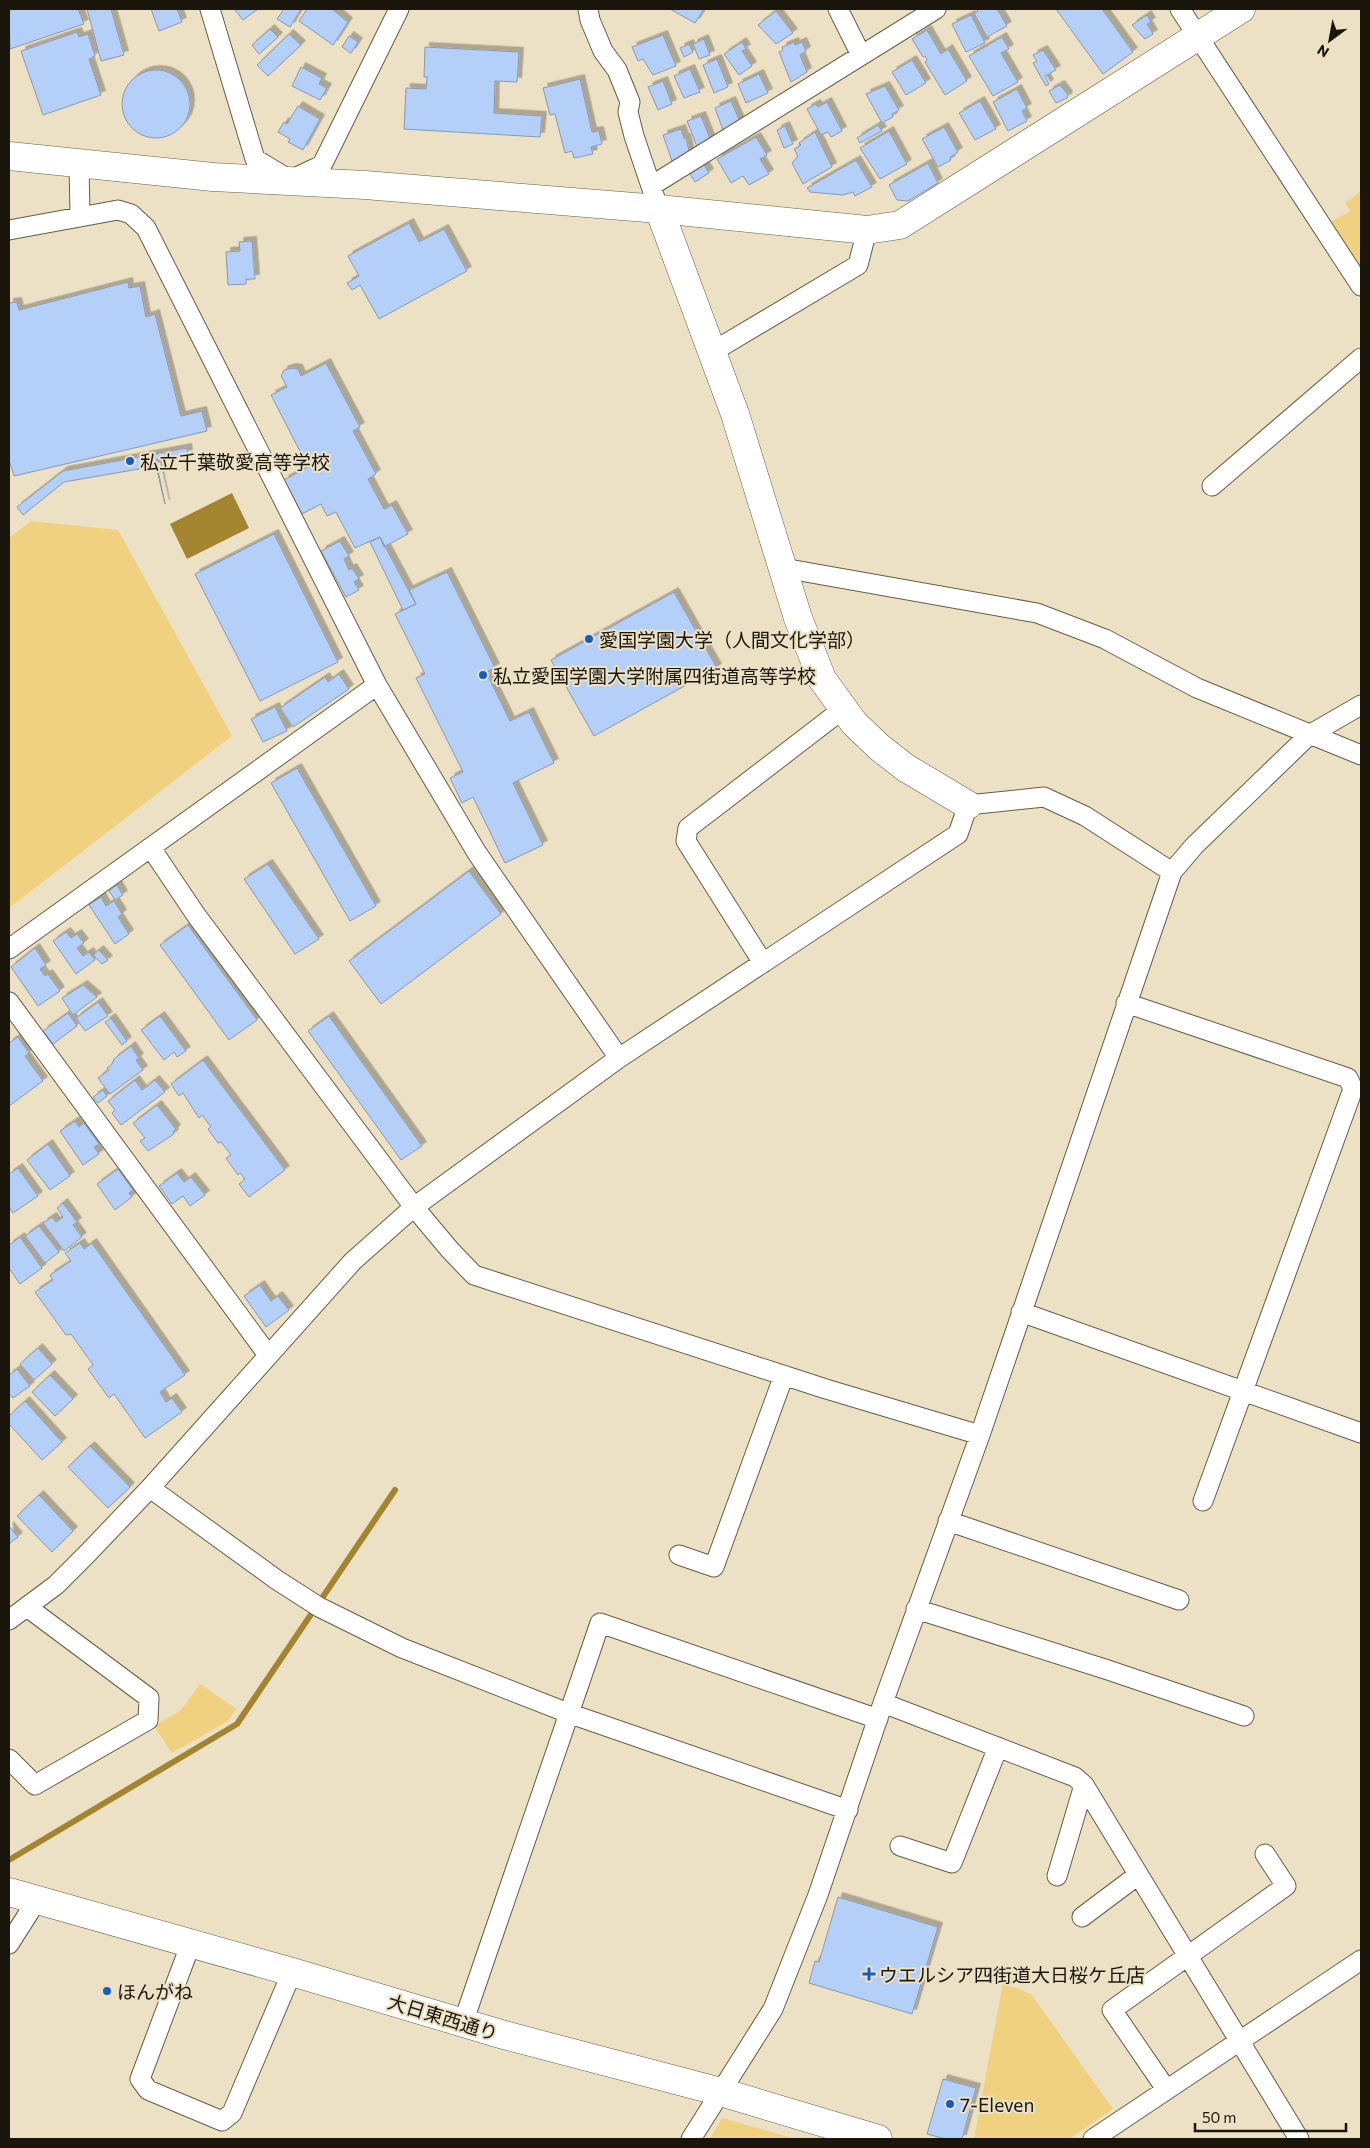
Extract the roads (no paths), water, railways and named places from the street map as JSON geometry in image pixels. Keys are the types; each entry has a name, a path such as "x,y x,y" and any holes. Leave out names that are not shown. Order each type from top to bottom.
{"street":[{"path":"210,9 254,159 290,180"},
{"path":"290,180 322,165 399,9"},
{"path":"588,9 590,20 603,51 617,70 630,102 628,112 634,136 735,414 811,654 822,679 843,709 879,748 906,768 968,805 1044,797 1085,816 1172,872"},
{"path":"838,9 861,56"},
{"path":"655,198 861,56 936,9"},
{"path":"1180,9 1361,286"},
{"path":"9,156 213,177 655,198 867,230 900,225 982,175 1241,9"},
{"path":"79,164 80,216"},
{"path":"9,230 118,210 131,214 146,228 377,685 477,852 619,1058"},
{"path":"712,352 858,265 867,230"},
{"path":"1212,486 1361,358"},
{"path":"783,568 1037,613 1105,639 1197,688 1361,755"},
{"path":"9,949 377,685"},
{"path":"691,2139 778,1999 818,1895 880,1711 980,1435 1172,872 1194,846 1309,735 1361,705"},
{"path":"763,963 686,841 688,828 843,709"},
{"path":"9,1620 56,1585 150,1488 353,1261 414,1207 619,1058 958,834 968,805"},
{"path":"150,848 196,915 414,1207 474,1275 784,1375 980,1435"},
{"path":"9,1002 268,1355"},
{"path":"1126,1004 1348,1078 1352,1089 1203,1501"},
{"path":"1021,1312 1242,1392 1361,1432"},
{"path":"679,1555 714,1567 784,1375"},
{"path":"150,1488 277,1580 319,1607 402,1648 568,1713 848,1810"},
{"path":"948,1520 1180,1600"},
{"path":"9,1759 35,1785 148,1720 149,1698 26,1606"},
{"path":"916,1609 1108,1670 1244,1716"},
{"path":"463,2023 600,1623 998,1747 1075,1777 1084,1785 1299,2139"},
{"path":"900,1846 952,1863 998,1747"},
{"path":"1057,1876 1084,1785"},
{"path":"1166,2089 1112,2010 1186,1955 1286,1886 1265,1854"},
{"path":"1082,1917 1138,1875"},
{"name":"大日東西通り","path":"9,1892 292,1972 463,2023 721,2092 878,2139"},
{"path":"9,1944 37,1900"},
{"path":"190,1943 140,2079 148,2090 222,2121 232,2113 292,1972"},
{"path":"1093,2139 1361,1960"}],"waterway":[{"path":"9,1860 237,1724 395,1490"}],"place":[{"name":"私立千葉敬愛高等学校","path":"130,461"},
{"name":"愛国学園大学（人間文化学部）","path":"589,639"},
{"name":"私立愛国学園大学附属四街道高等学校","path":"483,675"},
{"name":"ウエルシア四街道大日桜ケ丘店","path":"869,1974"},
{"name":"ほんがね","path":"107,1991"},
{"name":"7-Eleven","path":"950,2104"}]}
